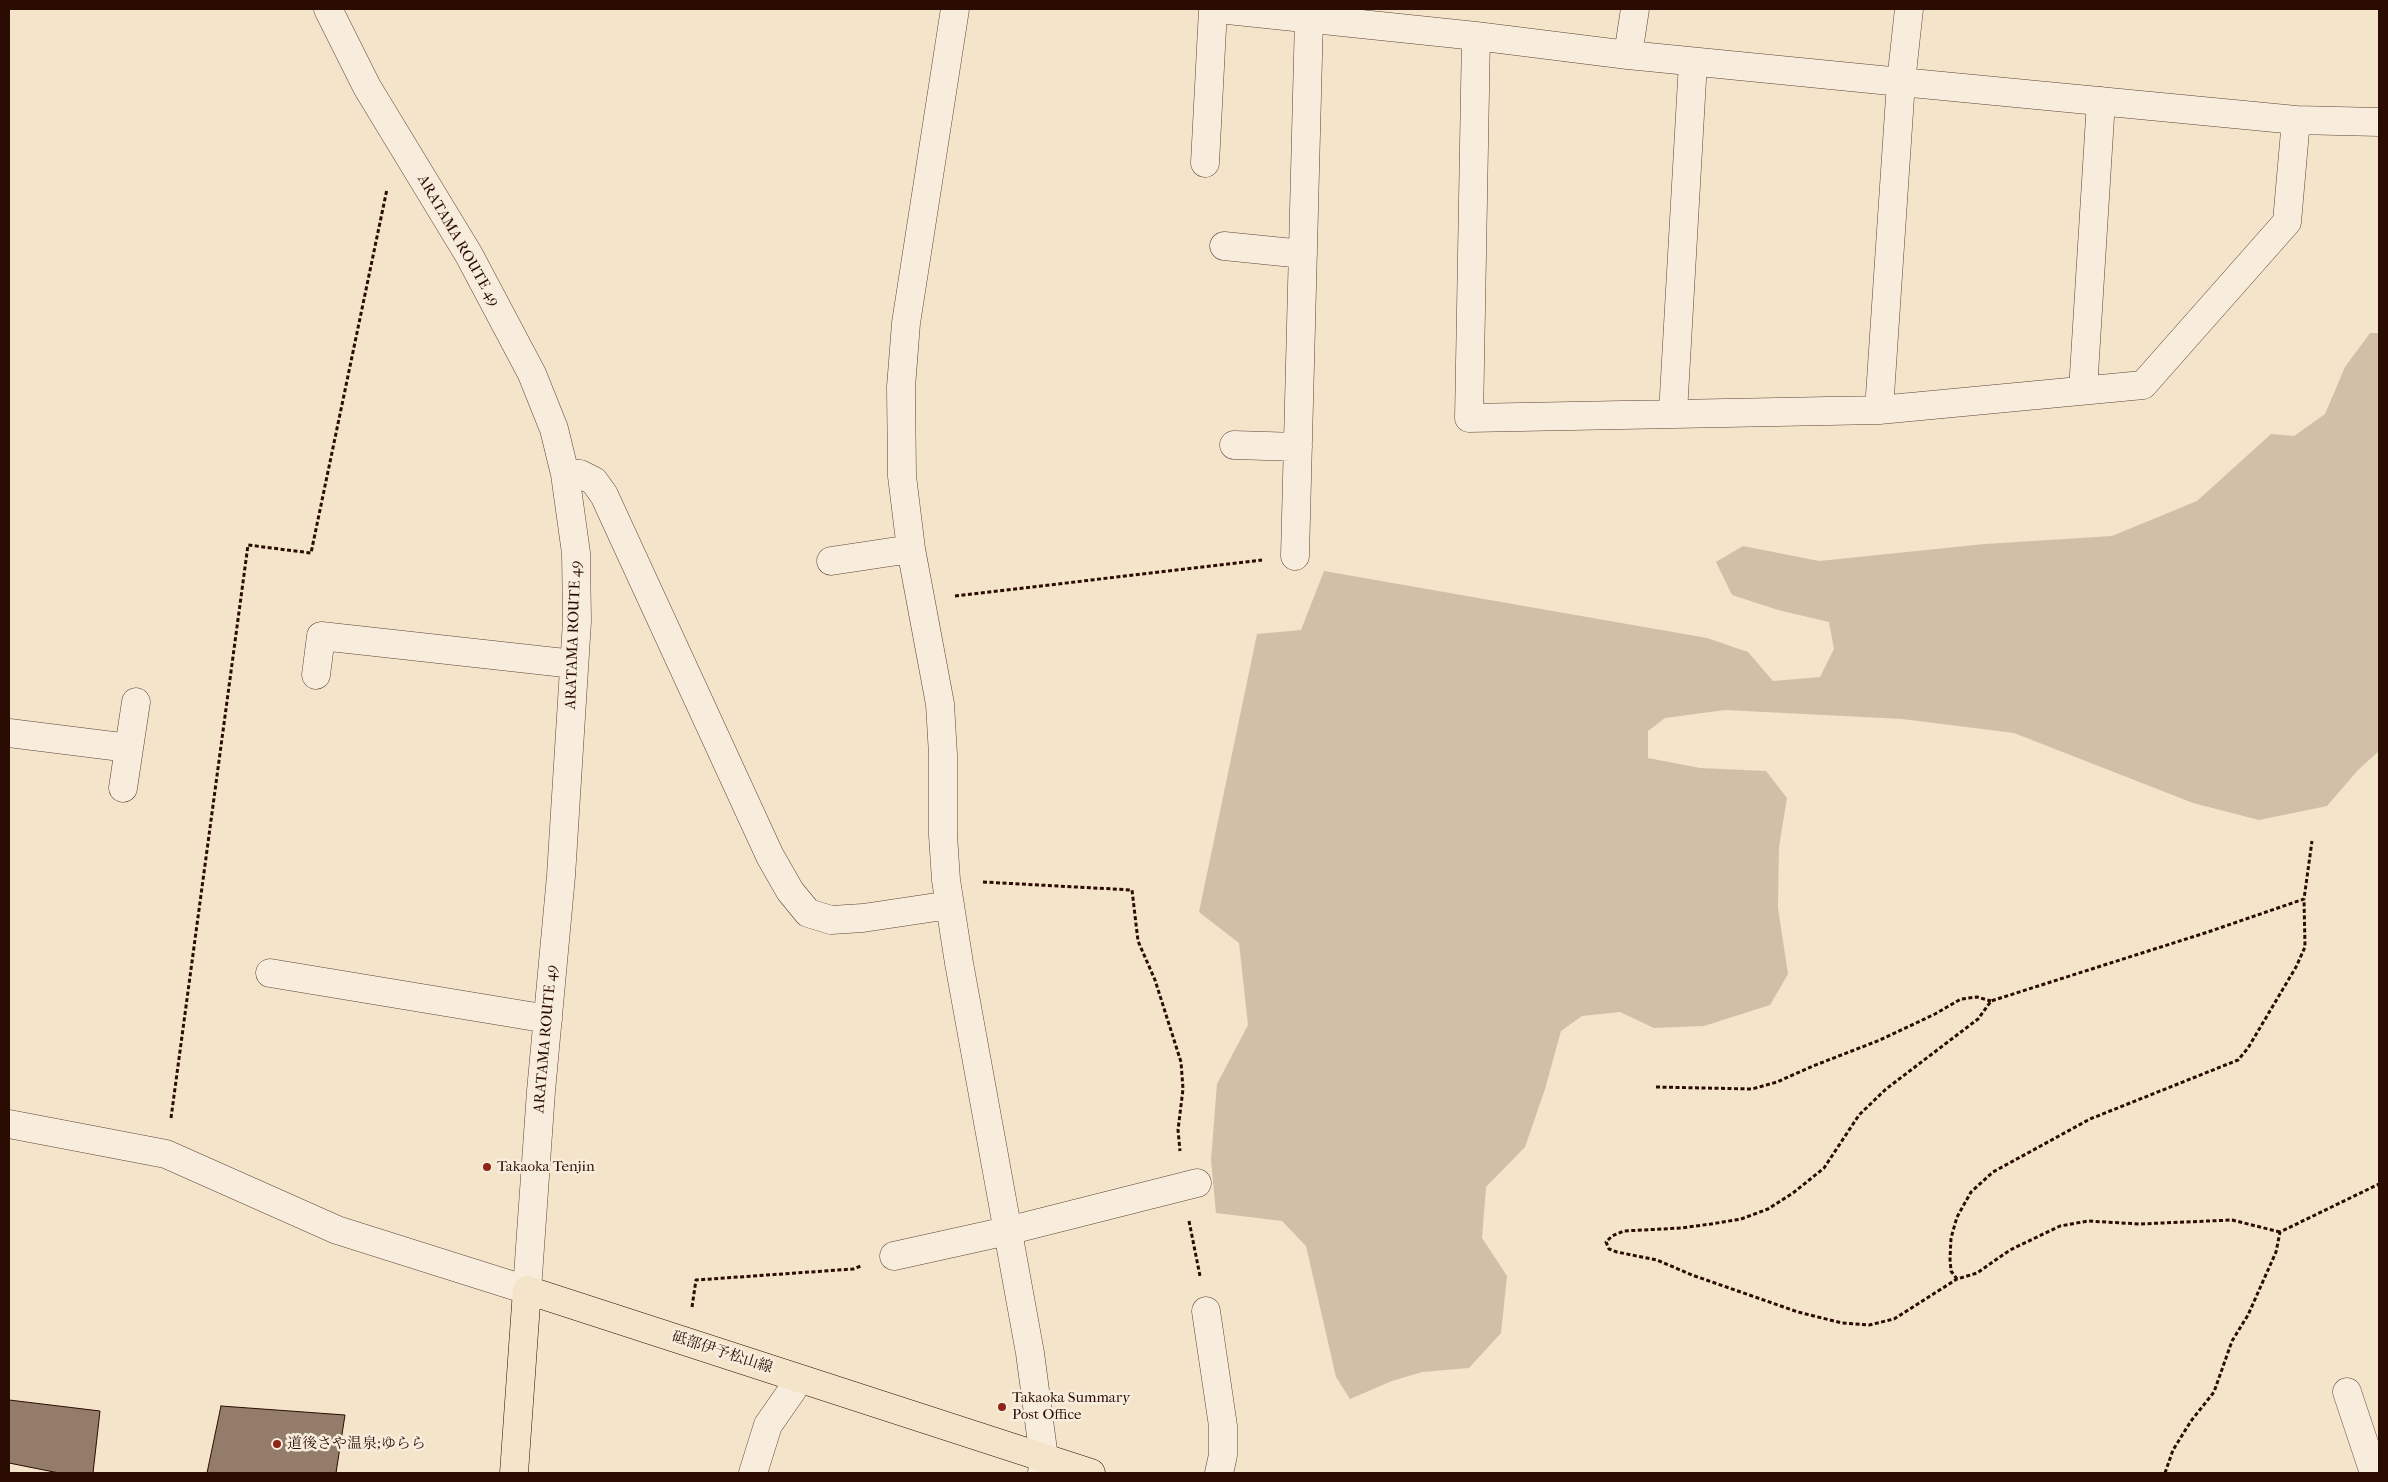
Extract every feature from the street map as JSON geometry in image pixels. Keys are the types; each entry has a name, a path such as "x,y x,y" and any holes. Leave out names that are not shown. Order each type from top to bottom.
{"main road":[{"name":"砥部伊予松山線","path":"527,1290 800,1379 1043,1466 1091,1473"},
{"path":"514,1473 527,1290"}],"street":[{"name":"ARATAMA ROUTE 49","path":"328,9 368,87 469,255 532,374 554,430 565,474 576,553 577,621 561,876 527,1290"},
{"path":"955,9 906,323 901,388 902,476 911,549 940,704 943,755 943,835 948,892 1030,1353 1043,1466"},
{"path":"1206,163 1213,9"},
{"path":"1218,9 1321,16 1693,62 2296,120 2379,122"},
{"path":"1628,55 1635,9"},
{"path":"1879,410 1901,82 1909,9"},
{"path":"1295,556 1303,254 1321,16"},
{"path":"1476,36 1469,418 1879,410 2143,385 2288,222 2296,120"},
{"path":"1673,413 1693,62"},
{"path":"2083,390 2101,101"},
{"path":"1224,246 1303,254"},
{"path":"1234,445 1298,446"},
{"path":"565,474 580,474 594,481 604,495 770,856 790,891 808,913 831,920 863,918 948,892"},
{"path":"831,561 911,549"},
{"path":"316,675 321,636 574,664"},
{"path":"122,788 136,702"},
{"path":"9,733 129,748"},
{"path":"270,973 548,1019"},
{"path":"9,1124 166,1154 336,1230 527,1290"},
{"path":"894,1256 1190,1185"},
{"path":"1206,1311 1224,1426 1220,1473"},
{"path":"752,1473 768,1425 800,1379"},
{"path":"2347,1392 2374,1473"}],"path":[{"path":"166,1154 248,546 311,553 398,136"},
{"path":"922,600 1295,556"},
{"path":"1957,1279 1951,1271 1950,1258 1951,1238 1957,1217 1971,1192 1993,1172 2090,1119 2238,1060 2248,1048 2296,968 2305,947 2304,899 2312,841"},
{"path":"948,892 1132,890 1138,940 1155,980 1181,1062 1183,1089 1178,1130 1190,1185 1206,1311"},
{"path":"1656,1087 1752,1090 1778,1082 1880,1040 1935,1014 1960,999 1977,997 1991,1001 2208,932 2304,899"},
{"path":"1991,1001 1978,1019 1886,1089 1859,1115 1824,1168 1793,1193 1768,1209 1741,1219 1681,1228 1624,1231 1612,1236 1606,1242 1609,1249 1658,1260 1692,1276 1798,1312 1842,1322 1869,1325 1894,1319 1957,1279 1977,1273 2010,1250 2060,1226 2088,1221 2139,1224 2232,1220 2280,1232 2379,1184"},
{"path":"2165,1473 2173,1450 2191,1421 2214,1392 2232,1341 2248,1315 2276,1252 2280,1232"},
{"path":"688,1342 696,1280 853,1269 894,1256"}],"shaded area":[{"path":"2370,333 2379,333 2379,751 2358,770 2327,806 2259,820 2193,803 2014,733 1902,719 1725,710 1665,718 1648,731 1648,758 1700,768 1766,771 1787,798 1779,847 1778,908 1788,974 1770,1005 1704,1026 1654,1028 1620,1012 1582,1016 1561,1031 1545,1089 1525,1147 1486,1187 1482,1238 1507,1276 1501,1333 1469,1368 1422,1372 1392,1381 1350,1399 1336,1377 1306,1246 1282,1221 1216,1213 1211,1160 1217,1084 1248,1025 1239,943 1199,912 1257,634 1301,630 1324,571 1707,638 1748,652 1773,681 1820,677 1834,649 1829,622 1778,610 1732,595 1716,562 1743,546 1819,561 1985,544 2112,536 2197,501 2271,434 2294,436 2325,414 2345,367"}],"building":[{"path":"9,1400 100,1411 93,1473 59,1473 9,1463"},
{"name":"道後さや温泉;ゆらら","path":"221,1406 345,1415 336,1473 207,1473"}],"place":[{"name":"Takaoka Tenjin","path":"487,1167"},
{"name":"Takaoka Summary Post Office","path":"1002,1407"},
{"name":"道後さや温泉;ゆらら","path":"277,1444"}]}
